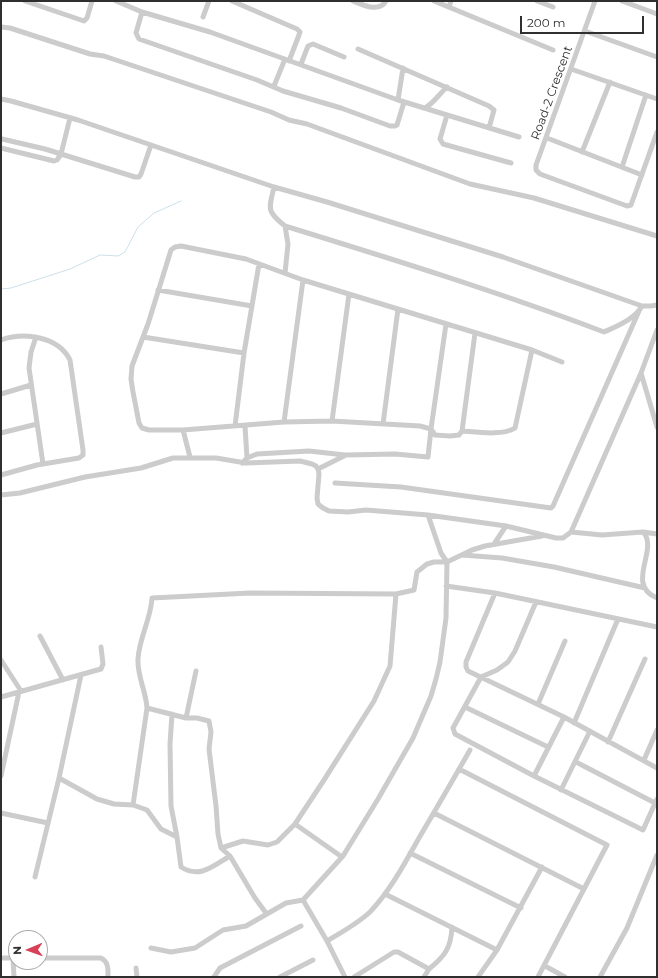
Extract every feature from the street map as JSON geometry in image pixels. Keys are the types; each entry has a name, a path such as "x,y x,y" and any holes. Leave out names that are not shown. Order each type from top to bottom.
{"street":[{"path":"25,1 84,21 87,18 92,1"},
{"path":"116,1 142,12 210,32 398,100 519,137"},
{"path":"203,17 209,1"},
{"path":"232,1 297,28 300,32 274,86"},
{"path":"353,1 361,2 372,8 379,8 383,6 386,1"},
{"path":"434,1 552,50"},
{"path":"449,7 451,1"},
{"path":"537,1 553,7"},
{"name":"Road-2 Crescent","path":"595,1 547,138 536,165 536,170 540,174 627,206 631,205 642,175"},
{"path":"622,1 657,14"},
{"path":"142,12 136,33 139,39 274,86 283,91 341,108 390,126 397,125 404,102"},
{"path":"1,27 10,28 90,54 104,56 271,112 289,120 307,124 470,184 534,198 657,236"},
{"path":"585,31 657,57"},
{"path":"301,64 308,46 313,44 344,57"},
{"path":"358,49 492,108 494,114 489,128"},
{"path":"398,100 402,68"},
{"path":"571,69 657,99"},
{"path":"582,152 610,82"},
{"path":"425,108 436,101 446,87"},
{"path":"622,167 646,95"},
{"path":"1,99 70,118 274,187 503,257 641,308"},
{"path":"447,115 440,139 443,144 511,163"},
{"path":"1,148 54,161 57,160 61,154 70,118"},
{"path":"547,138 642,175 657,132"},
{"path":"2,139 45,149 135,177 141,174 151,145"},
{"path":"274,187 270,208 272,215 285,226 459,281 554,313 604,332 621,324 641,308 657,305"},
{"path":"285,226 288,244 285,273"},
{"path":"475,333 462,431 459,435 435,435 431,429 420,426 332,421 284,422 183,430 149,430 142,428 139,423 132,392 132,366 148,324 171,250 175,247 181,246 246,259 303,280 532,350 562,362"},
{"path":"235,426 244,353 259,264"},
{"path":"284,422 303,280"},
{"path":"158,290 252,306"},
{"path":"332,421 349,294"},
{"path":"335,483 401,487 546,509 551,508 641,308"},
{"path":"383,424 398,309"},
{"path":"242,463 247,458 257,454 308,451 345,456 395,454 428,457 446,324"},
{"path":"1,495 20,493 85,477 141,468 173,458 223,458 242,463 300,461 312,464 318,469 318,504 329,510 348,512 366,510 428,515 506,526 545,536 563,538 571,532 641,373 657,330"},
{"path":"1,340 15,337 36,337 59,346 66,352 70,360 83,450 83,455 79,458 43,464 1,475"},
{"path":"36,337 31,352 29,368 43,464"},
{"path":"143,337 244,353"},
{"path":"462,431 504,432 511,431 515,428 532,350"},
{"path":"641,373 657,427"},
{"path":"1,394 31,385"},
{"path":"1,433 37,424"},
{"path":"245,426 247,458"},
{"path":"183,430 190,457"},
{"path":"318,469 345,456"},
{"path":"151,948 168,952 195,948 223,930 246,926 286,902 303,900 342,857 412,738 431,696 440,662 446,618 447,562 441,553 428,515"},
{"path":"494,544 506,526"},
{"path":"571,532 602,535 644,532 657,534"},
{"path":"644,532 650,540 644,580 645,588 650,594 657,598"},
{"path":"133,805 147,708 138,674 138,658 151,611 152,598 250,593 396,594 414,590 417,572 427,564 434,562 447,562 472,550 494,544 545,536"},
{"path":"461,555 502,558 554,567 645,588"},
{"path":"446,586 495,593 657,627"},
{"path":"495,593 466,662 468,671 564,717 657,768"},
{"path":"221,848 243,841 268,845 277,842 295,824 374,701 390,666 396,594"},
{"path":"536,602 515,651 508,662 482,677 453,728 455,734 561,790 642,830 656,801 576,762"},
{"path":"574,723 618,619"},
{"path":"40,636 63,680"},
{"path":"538,704 565,641"},
{"path":"1,698 101,669 103,664 101,647"},
{"path":"608,742 645,659"},
{"path":"1,660 20,692 1,776"},
{"path":"186,718 196,671"},
{"path":"36,877 81,675"},
{"path":"465,707 548,747"},
{"path":"147,708 186,718 196,718 209,721 211,732 208,749 221,848 230,856 266,914"},
{"path":"172,714 170,744 171,806 181,867 188,872 203,872 230,856"},
{"path":"534,776 564,717"},
{"path":"644,760 657,730"},
{"path":"561,790 590,731"},
{"path":"327,941 361,920 385,894 470,750"},
{"path":"459,769 608,844 538,977"},
{"path":"59,778 97,799 114,804 133,805 147,810 162,829 177,837"},
{"path":"434,812 584,889"},
{"path":"1,814 48,822"},
{"path":"295,824 342,857"},
{"path":"410,853 521,908"},
{"path":"600,977 627,928 657,855"},
{"path":"478,977 497,950 542,867"},
{"path":"385,894 497,950"},
{"path":"303,900 327,941 345,977"},
{"path":"214,977 220,968 301,926"},
{"path":"424,977 429,969 445,955 452,937 452,927"},
{"path":"354,977 394,952 398,952 429,969"},
{"path":"48,958 101,958 107,963 108,977"},
{"path":"280,977 313,960"},
{"path":"545,966 565,977"},
{"path":"136,968 137,977"}],"waterway":[{"path":"1,289 11,288 70,269 100,255 118,256 125,252 138,227 154,213 181,201"}]}
